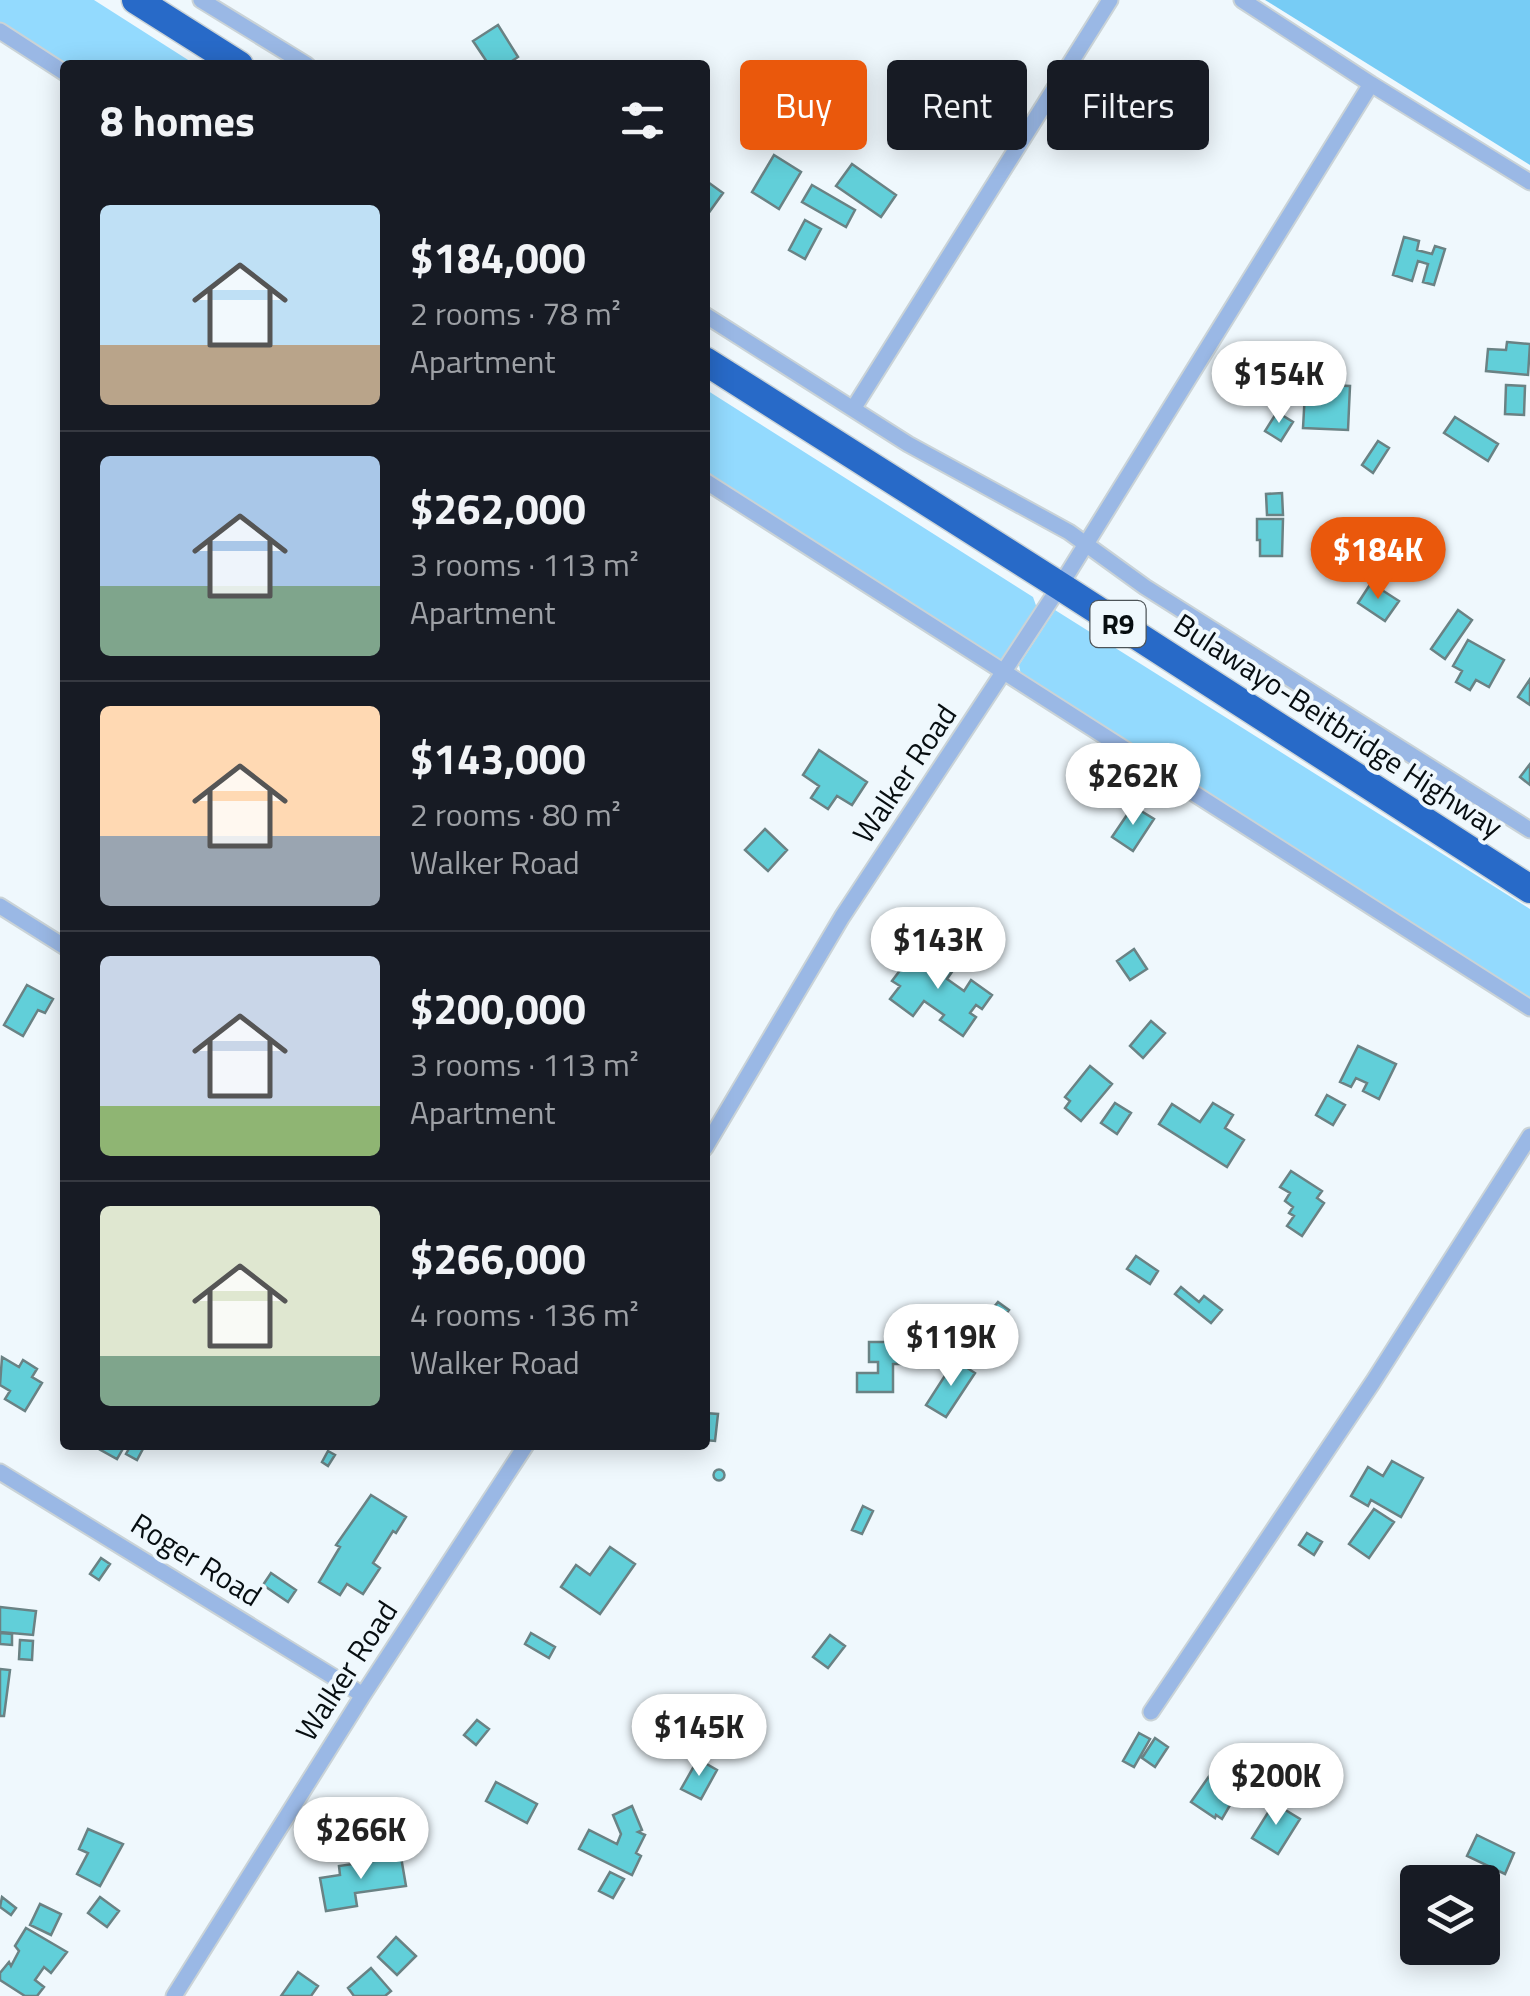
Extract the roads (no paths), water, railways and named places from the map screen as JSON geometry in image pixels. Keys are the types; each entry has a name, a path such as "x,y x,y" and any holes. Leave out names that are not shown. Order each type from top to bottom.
{"highway":[{"path":"136,0 231,60"},
{"name":"Bulawayo-Beitbridge Highway","path":"710,364 1530,889"}],"street":[{"path":"201,0 299,60"},
{"path":"854,409 1110,0"},
{"path":"1242,0 1530,182"},
{"path":"0,31 60,69"},
{"name":"Walker Road","path":"710,1140 842,917 1060,586 1371,84"},
{"path":"710,319 924,453 1052,521 1145,586 1530,830"},
{"path":"710,484 1530,1008"},
{"path":"0,906 60,944"},
{"path":"1151,1712 1373,1382 1530,1136"},
{"name":"Walker Road","path":"174,1996 523,1450"},
{"name":"Roger Road","path":"0,1472 363,1696"}]}
